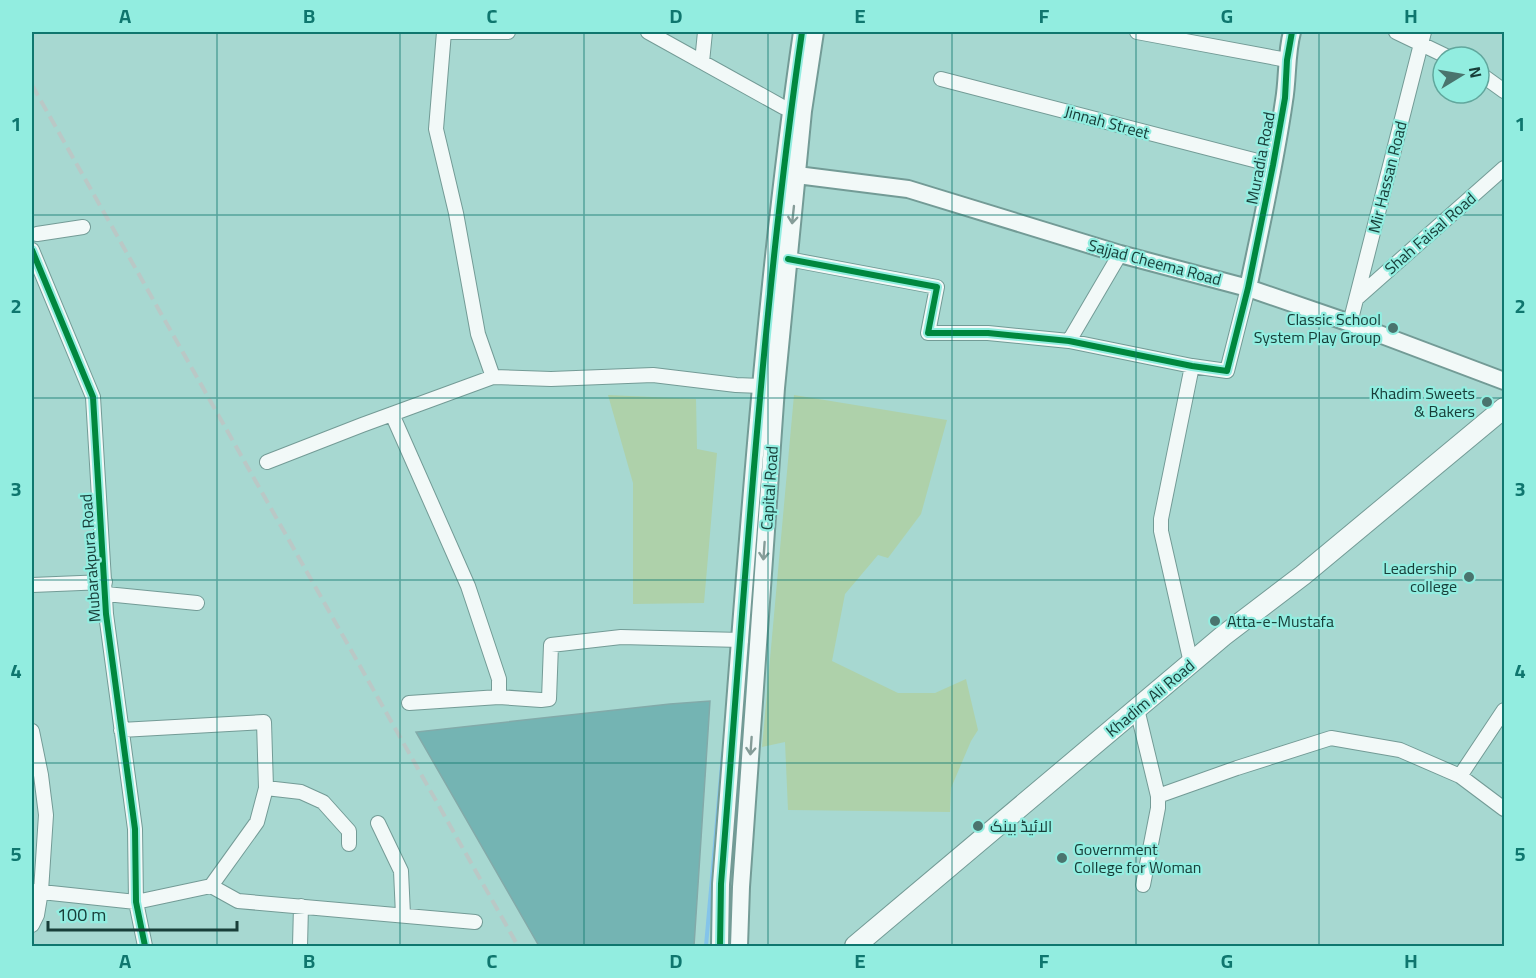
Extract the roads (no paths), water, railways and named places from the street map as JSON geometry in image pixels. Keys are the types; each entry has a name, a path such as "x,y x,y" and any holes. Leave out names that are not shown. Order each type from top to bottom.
{"main road":[{"name":"Khadim Ali Road","path":"1450,454 1504,393"},
{"name":"Khadim Ali Road","path":"855,946 1223,636 1303,575 1504,408"}],"street":[{"path":"493,377 478,334 456,213 436,129 444,32 508,32"},
{"path":"648,32 792,109"},
{"path":"702,62 705,32"},
{"path":"720,946 722,884 741,640 769,387 792,109 802,32"},
{"name":"Capital Road","path":"739,946 769,387 788,259 797,175 792,109 815,32"},
{"path":"1137,32 1287,60"},
{"name":"Muradia Road","path":"1248,288 1285,98 1287,60 1292,32"},
{"path":"1396,32 1422,37"},
{"name":"Mir Hassan Road","path":"1350,323 1422,37"},
{"name":"Jinnah Street","path":"941,78 1273,165"},
{"path":"1491,82 1504,91"},
{"name":"Shah Faisal Road","path":"1356,299 1504,168"},
{"name":"Sajjad Cheema Road","path":"797,175 908,189 1120,254 1248,288 1350,323 1504,381"},
{"path":"37,234 83,227"},
{"name":"Mubarakpura Road","path":"32,250 93,398 106,614 135,829 136,902 145,946"},
{"path":"1069,341 1120,254"},
{"path":"788,259 938,287 928,333 988,333 1069,341 1227,371 1248,288"},
{"path":"1191,663 1161,531 1161,519 1192,366"},
{"path":"267,462 493,377 551,379 653,375 769,387"},
{"path":"392,414 468,586 499,679 499,697"},
{"path":"32,585 105,588 197,603"},
{"path":"409,703 499,697 549,699 551,645 621,637 741,640"},
{"path":"1137,709 1158,796 1158,808 1143,885"},
{"path":"1460,776 1504,710"},
{"path":"121,730 264,722 266,788 257,822 211,886"},
{"path":"32,731 36,776 46,815 36,891 37,915 32,925"},
{"path":"1158,796 1330,738 1400,750 1460,776 1504,809"},
{"path":"266,788 301,792 323,802 350,831 349,844"},
{"path":"378,823 401,871 403,915"},
{"path":"722,884 741,887"},
{"path":"36,891 136,902 211,886 238,901 475,922"},
{"path":"300,946 301,906"}],"waterway":[{"path":"706,946 723,753"}],"railway":[{"path":"32,85 518,946"}],"place":[{"name":"Classic School System Play Group","path":"1393,328"},
{"name":"Khadim Sweets & Bakers","path":"1487,402"},
{"name":"Leadership college","path":"1469,577"},
{"name":"Atta-e-Mustafa","path":"1215,621"},
{"name":"الائیڈ بینک","path":"978,826"},
{"name":"Government College for Woman","path":"1062,858"}]}
